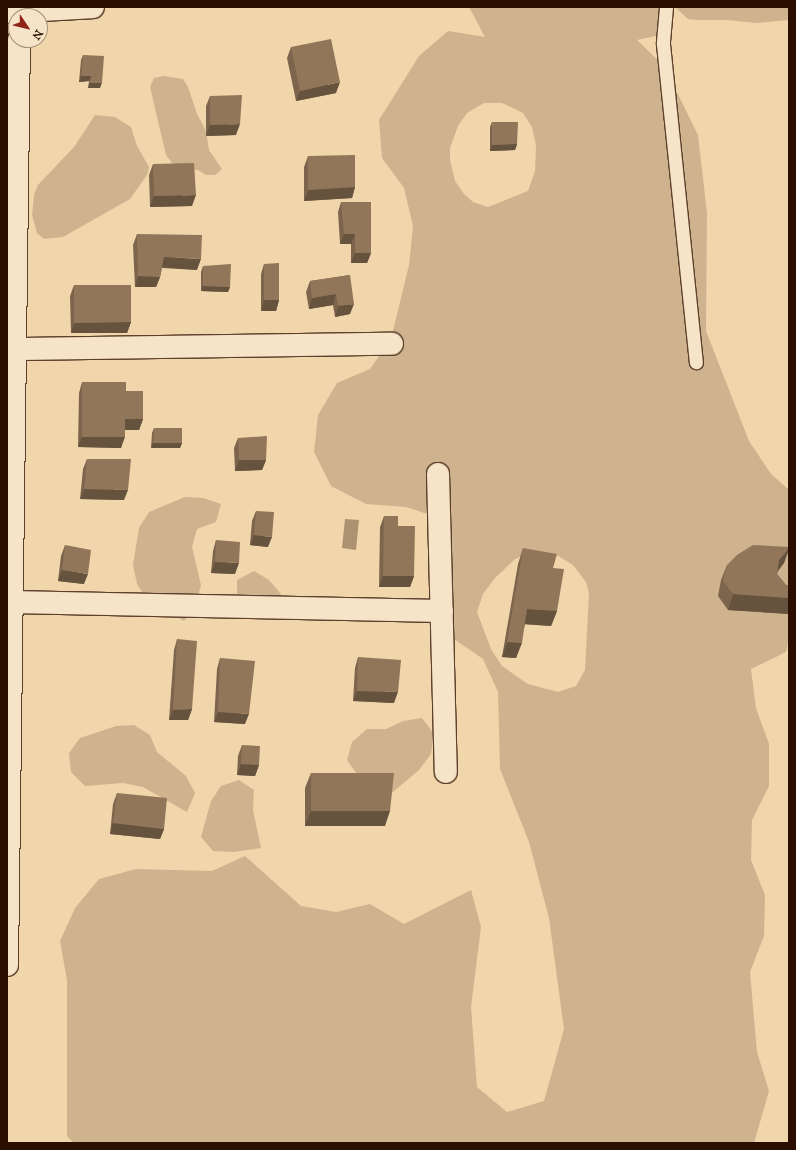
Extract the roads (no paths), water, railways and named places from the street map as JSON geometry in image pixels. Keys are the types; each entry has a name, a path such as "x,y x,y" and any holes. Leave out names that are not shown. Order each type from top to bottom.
{"street":[{"path":"48,11 93,7"},
{"path":"7,965 19,48"},
{"path":"14,349 392,344"},
{"path":"438,474 446,772"},
{"path":"11,602 442,610"}],"lane":[{"path":"666,7 663,44 696,362"}]}
